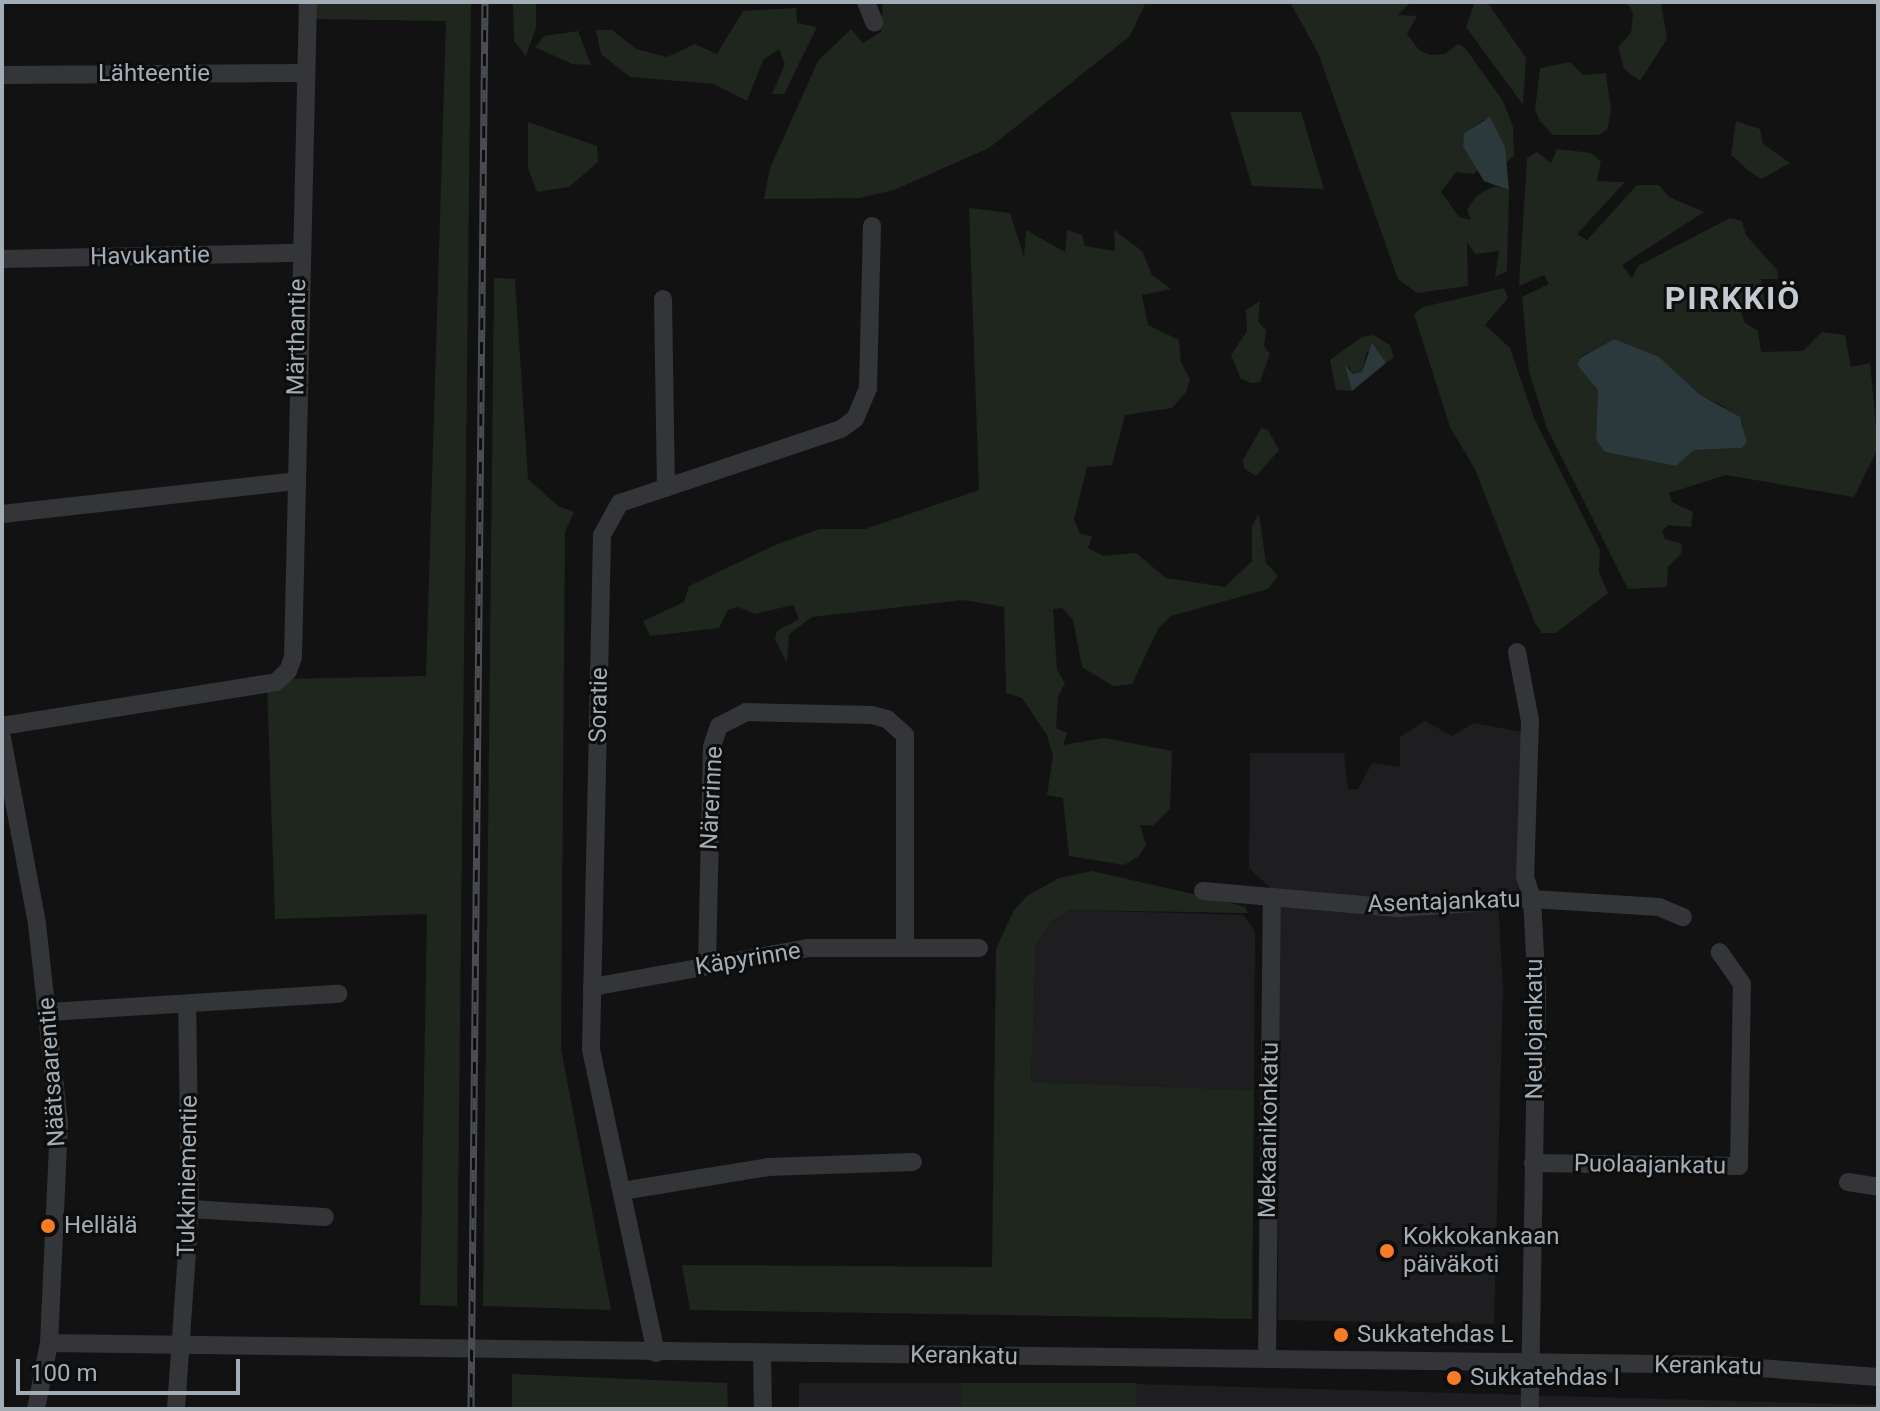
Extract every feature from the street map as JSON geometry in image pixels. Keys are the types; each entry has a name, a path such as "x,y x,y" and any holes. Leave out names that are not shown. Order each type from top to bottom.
{"street":[{"name":"Märthantie","path":"2,726 276,682 288,671 293,657 298,253 308,2"},
{"path":"866,2 874,22"},
{"name":"Lähteentie","path":"2,75 306,73"},
{"name":"Soratie","path":"656,1353 591,1049 602,535 620,503 841,429 855,419 868,388 872,226"},
{"name":"Havukantie","path":"2,259 298,253"},
{"path":"663,299 666,488"},
{"path":"2,514 295,481"},
{"name":"Neulojankatu","path":"1517,652 1530,721 1525,877 1532,899 1537,992 1530,1409"},
{"name":"Närerinne","path":"707,964 712,747 719,726 733,715 872,715 901,729 909,757 905,946"},
{"name":"Näätsaarentie","path":"2,738 49,1012 59,1123 49,1343 36,1409"},
{"name":"Asentajankatu","path":"1203,891 1272,901 1399,908 1532,899 1659,907 1683,917"},
{"name":"Mekaanikonkatu","path":"1267,1359 1272,901"},
{"name":"Käpyrinne","path":"592,987 808,948 979,948"},
{"name":"Puolaajankatu","path":"1533,1163 1739,1166 1742,984 1720,952"},
{"path":"49,1012 338,994"},
{"name":"Tukkiniementie","path":"176,1409 190,1209 187,1004"},
{"path":"622,1191 768,1167 913,1162"},
{"path":"1848,1182 1878,1187"},
{"path":"190,1209 325,1217"},
{"name":"Kerankatu","path":"49,1343 1719,1365 1878,1377"},
{"path":"762,1354 763,1409"}],"shaded area":[{"path":"311,2 471,2 457,1306 420,1305 427,914 275,919 267,685 285,679 426,676 446,21 310,19"},
{"path":"513,2 536,2 536,27 526,56 514,41"},
{"path":"883,2 1146,2 1130,36 989,148 894,190 859,198 764,199 770,168 818,61 851,29 863,43 881,32"},
{"path":"1290,2 1411,2 1398,15 1417,16 1407,34 1419,50 1430,55 1445,54 1458,44 1465,48 1503,101 1513,127 1514,156 1507,162 1493,124 1483,120 1464,133 1480,169 1473,174 1456,172 1441,192 1459,217 1471,220 1467,210 1477,195 1495,186 1509,190 1507,271 1495,277 1499,251 1475,254 1467,242 1468,286 1417,293 1398,279 1318,53"},
{"path":"1475,2 1487,2 1526,58 1523,105 1466,27"},
{"path":"1612,2 1661,2 1667,39 1640,81 1624,69 1618,47 1631,33 1633,14 1629,5"},
{"path":"796,8 797,23 817,27 784,94 772,94 785,64 779,49 763,60 747,101 714,84 630,77 601,54 596,30 612,30 636,49 667,57 695,44 717,54 743,11"},
{"path":"578,31 591,65 572,64 535,47 544,36"},
{"path":"1570,62 1583,75 1606,73 1611,111 1607,130 1598,135 1553,135 1535,110 1540,68"},
{"path":"1230,112 1301,112 1324,189 1252,186"},
{"path":"1490,117 1505,147 1509,190 1484,181 1463,146 1464,133"},
{"path":"1736,121 1760,129 1763,144 1790,163 1761,179 1749,171 1731,155"},
{"path":"528,122 597,146 598,162 569,187 537,192 528,168"},
{"path":"1557,149 1591,153 1601,161 1597,181 1625,182 1577,234 1587,240 1637,185 1659,185 1669,197 1704,212 1622,265 1632,278 1638,266 1730,218 1742,221 1746,235 1777,270 1778,279 1761,279 1765,304 1741,312 1745,323 1758,331 1761,352 1803,351 1822,332 1845,335 1851,367 1870,363 1878,448 1854,497 1726,475 1669,493 1672,502 1693,512 1691,527 1669,525 1662,530 1665,539 1682,544 1681,554 1668,567 1667,587 1628,589 1547,428 1529,372 1522,297 1549,284 1544,275 1519,286 1527,158 1537,152 1551,163","holes":["1614,339 1663,362 1699,394 1723,406 1742,421 1747,442 1742,448 1694,450 1676,466 1605,452 1596,440 1598,390 1577,365 1580,357"]},
{"path":"969,208 1010,213 1024,257 1026,230 1065,252 1067,230 1082,235 1085,246 1115,251 1114,230 1142,251 1152,275 1171,289 1142,295 1148,325 1179,340 1181,362 1190,380 1186,392 1172,408 1125,415 1112,465 1087,467 1074,520 1080,533 1092,537 1088,548 1103,556 1136,553 1166,578 1225,587 1252,561 1252,526 1259,514 1266,563 1278,576 1268,589 1171,616 1158,629 1132,684 1113,686 1082,667 1073,620 1062,608 1053,609 1057,670 1065,683 1058,697 1056,728 1067,733 1063,745 1105,738 1172,751 1170,809 1153,826 1140,825 1146,845 1139,856 1124,865 1069,856 1063,798 1047,795 1053,756 1047,735 1022,698 1006,693 1004,607 963,600 812,617 789,634 787,663 775,639 777,631 799,619 793,605 755,614 738,607 728,610 719,628 650,636 643,621 684,602 689,586 775,545 820,529 865,529 979,490"},
{"path":"494,278 515,279 528,479 558,506 574,512 565,532 561,1049 611,1310 483,1306"},
{"path":"1504,288 1508,298 1485,325 1510,348 1534,418 1600,550 1599,572 1608,593 1556,633 1542,633 1535,623 1475,469 1450,427 1414,314 1423,307"},
{"path":"1260,301 1258,322 1266,330 1264,346 1270,354 1260,382 1252,383 1241,379 1231,355 1247,331 1246,310"},
{"path":"1373,335 1390,345 1394,357 1386,363 1367,351 1362,372 1353,374 1348,365 1352,391 1336,390 1330,360 1362,337"},
{"path":"1614,339 1659,357 1699,394 1740,417 1747,442 1742,448 1694,450 1676,466 1605,452 1596,440 1598,390 1577,365 1580,358"},
{"path":"1372,343 1386,363 1352,391 1345,365 1353,374 1362,372"},
{"path":"1261,428 1268,430 1279,450 1256,476 1244,468 1243,460"},
{"path":"1425,721 1452,736 1474,723 1522,732 1517,896 1498,897 1503,989 1494,1324 1278,1320 1279,896 1249,868 1250,753 1344,753 1348,789 1358,789 1372,763 1400,767 1400,737"},
{"path":"1092,871 1224,901 1245,907 1248,913 1070,910 1051,921 1036,945 1031,1082 1254,1090 1252,1319 690,1310 682,1265 992,1267 996,949 1014,910 1027,896 1059,878"},
{"path":"1070,910 1243,915 1255,931 1254,1090 1031,1082 1036,945 1051,921"},
{"path":"512,1374 727,1383 728,1409 512,1409"},
{"path":"799,1383 961,1383 961,1409 799,1409"},
{"path":"961,1383 1136,1383 1136,1409 961,1409"},
{"path":"1136,1384 1878,1405 1878,1409 1136,1409"}],"railway":[{"path":"471,1409 485,2"}],"place":[{"name":"Hellälä","path":"48,1226"},
{"name":"Kokkokankaan päiväkoti","path":"1387,1251"},
{"name":"Sukkatehdas L","path":"1341,1335"},
{"name":"Sukkatehdas I","path":"1454,1378"}],"district":[{"name":"PIRKKIÖ","path":"1733,298"}]}
